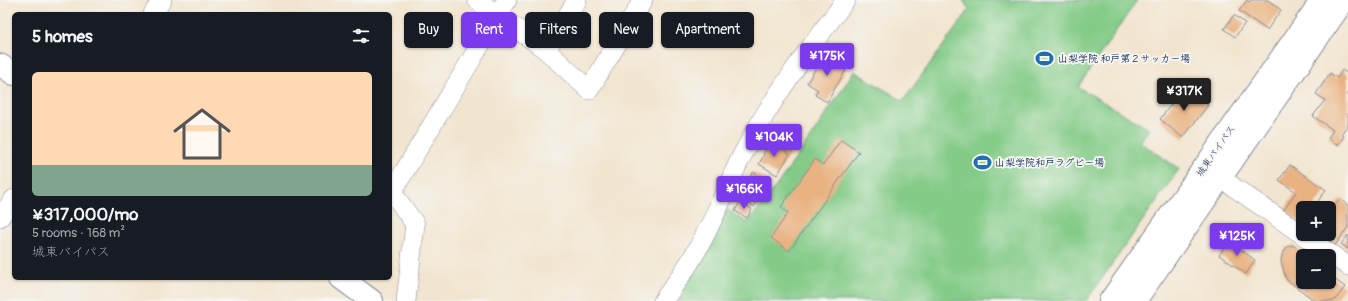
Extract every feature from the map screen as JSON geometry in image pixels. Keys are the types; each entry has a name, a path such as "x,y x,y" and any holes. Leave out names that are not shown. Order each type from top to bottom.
{"main road":[{"name":"城東バイパス","path":"1135,301 1212,173 1322,0"},
{"name":"城東バイパス","path":"1110,301 1212,173 1344,0"},
{"path":"0,65 12,73"},
{"path":"344,280 372,301"}],"street":[{"path":"154,12 162,0"},
{"path":"477,0 502,8 589,90 643,0"},
{"path":"546,50 577,0"},
{"path":"663,301 685,271 699,247 746,147 767,111 801,60 846,0"},
{"path":"406,301 415,224 392,192 502,8"},
{"path":"1212,173 1348,266"},
{"path":"0,217 12,201"}],"green space":[{"name":"山梨学院和戸ラグビー場","path":"963,0 1137,0 1078,87 1149,129 1140,142 1179,169 1086,301 673,301 696,268 727,209 747,223 789,168 854,71 903,101 969,10"}],"building":[{"path":"1247,0 1249,2 1251,0 1268,0 1281,10 1267,30 1239,11"},
{"path":"1234,15 1245,23 1235,37 1224,29"},
{"path":"824,54 847,68 827,102 815,95 818,90 807,83"},
{"path":"1342,70 1348,74 1348,125 1341,134 1344,136 1338,145 1328,138 1333,130 1313,116 1325,100 1316,94 1330,73 1337,78"},
{"path":"1185,87 1208,105 1183,138 1160,119"},
{"path":"841,140 859,152 789,251 771,238 788,213 781,207 815,159 823,165"},
{"path":"771,142 790,154 777,175 759,164 764,155 763,154"},
{"path":"1290,165 1326,190 1318,201 1296,201 1296,219 1284,210 1296,192 1279,180"},
{"path":"753,172 769,181 754,207 738,198"},
{"path":"1340,199 1348,205 1348,227 1334,247 1327,241 1336,241 1336,204"},
{"path":"740,202 752,209 747,218 735,211"},
{"path":"1348,235 1348,249 1341,244"},
{"path":"1229,241 1255,260 1246,274 1219,255"},
{"path":"1293,245 1298,249 1296,249 1296,287 1286,279 1281,261 1282,255 1287,247"},
{"path":"1336,280 1345,287 1334,301 1315,301 1299,289 1336,289"}],"place":[{"name":"山梨学院 和戸第２サッカー場","path":"1045,59"},
{"name":"山梨学院和戸ラグビー場","path":"982,163"}]}
